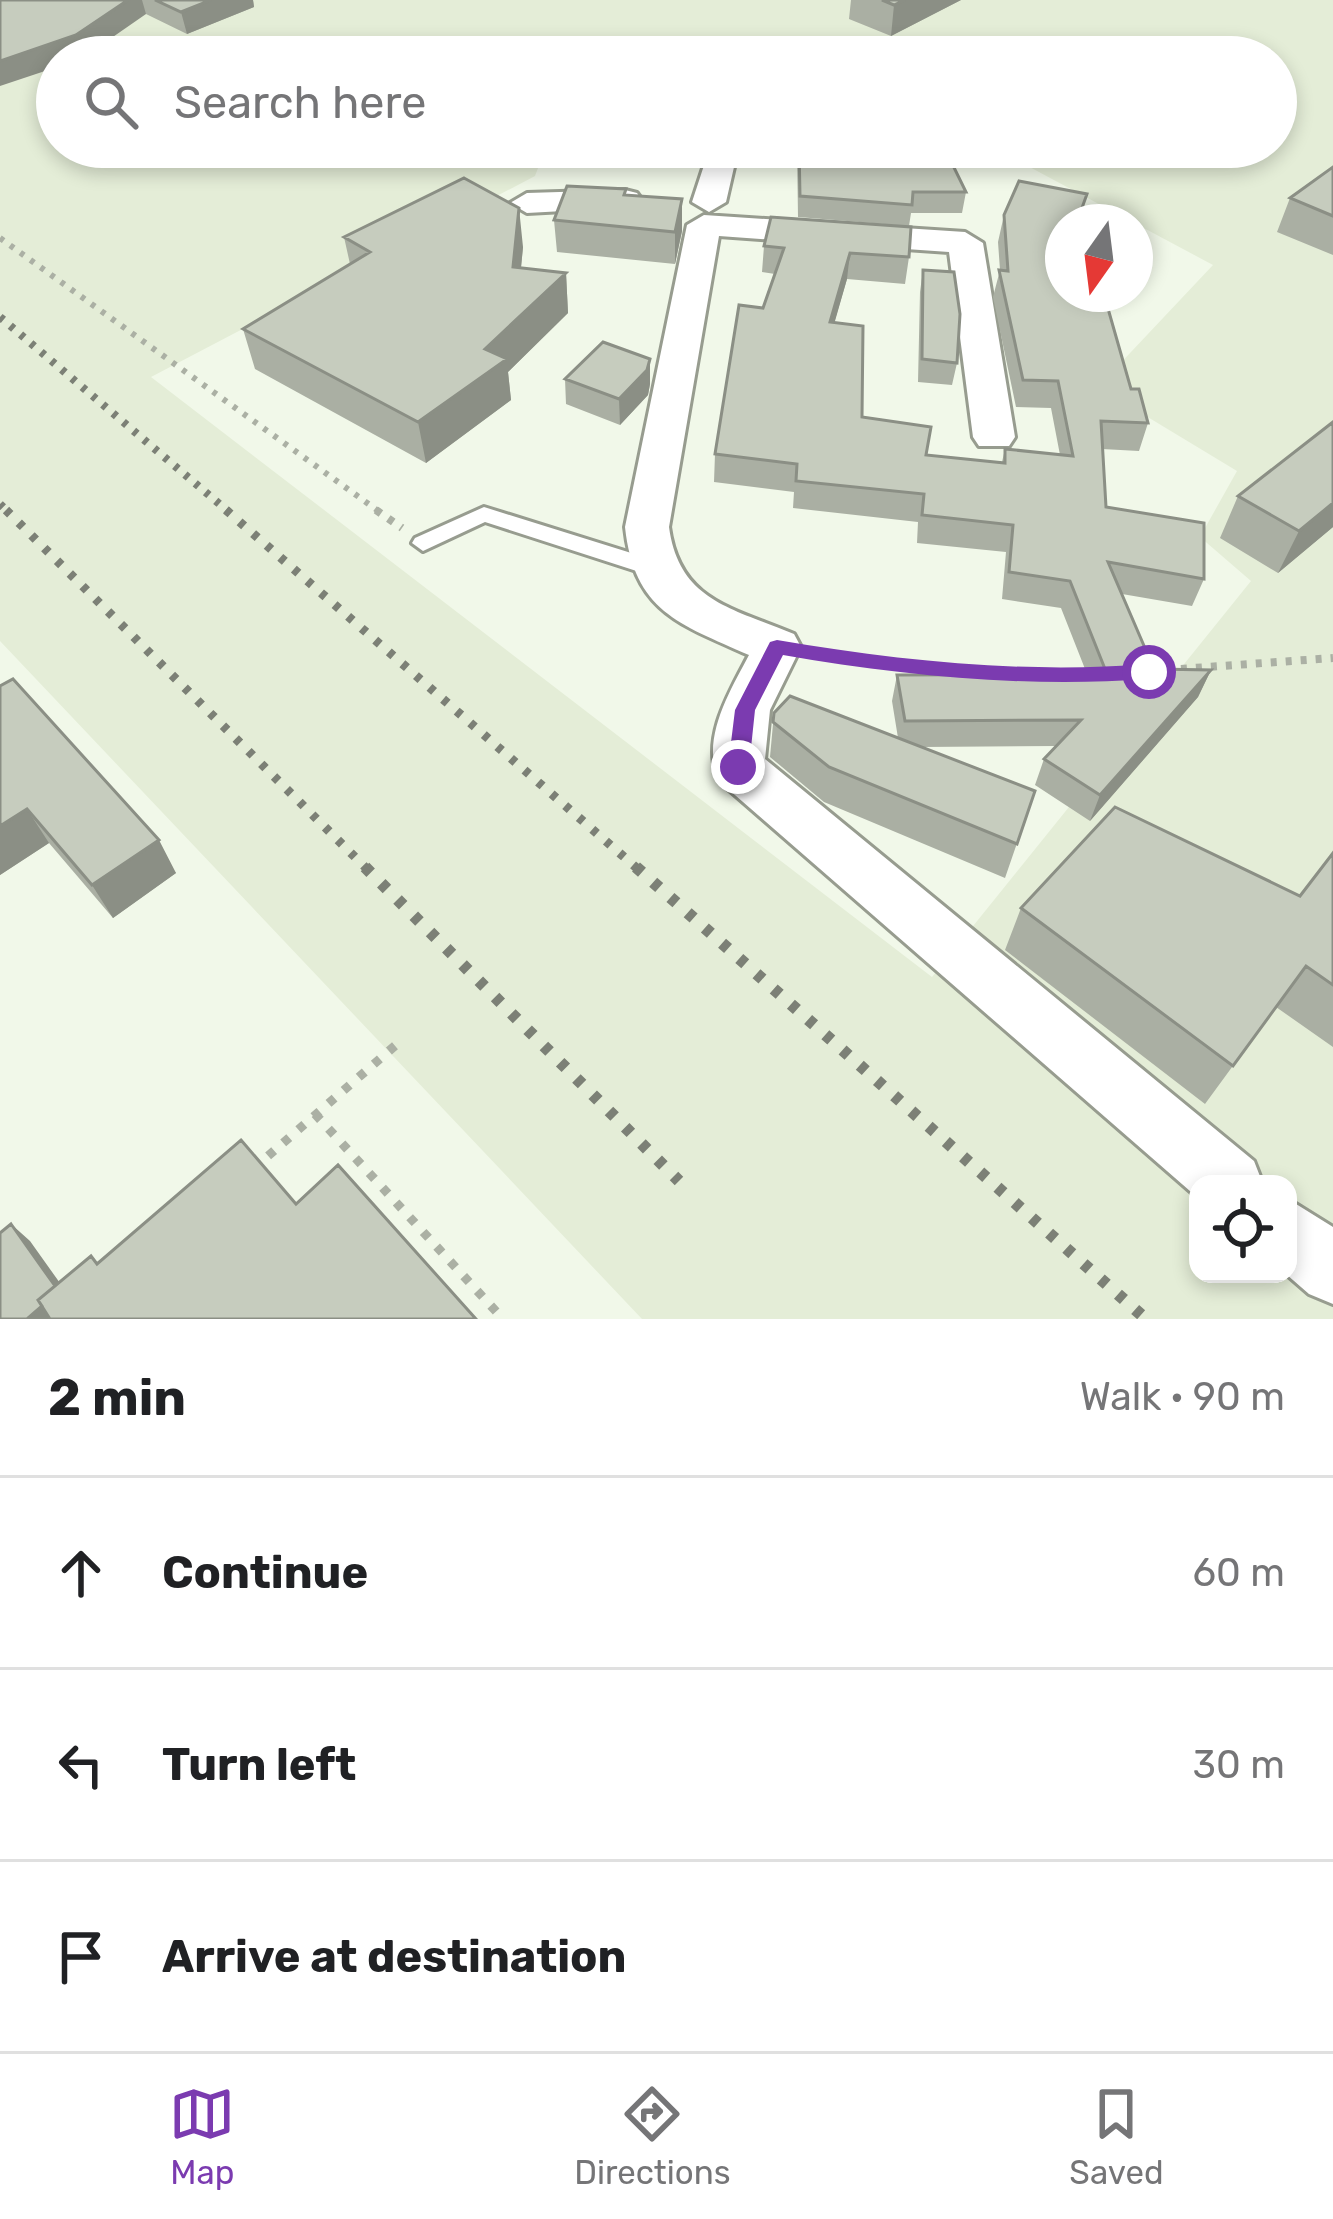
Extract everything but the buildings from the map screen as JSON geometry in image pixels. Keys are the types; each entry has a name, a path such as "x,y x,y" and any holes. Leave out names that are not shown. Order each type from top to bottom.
{"street":[{"path":"711,168 685,207 647,527 652,568 690,609 777,647 745,710 738,767 1220,1175"},
{"path":"527,202 685,207 965,243 994,437"},
{"path":"1297,1240 1333,1270"}],"lane":[{"path":"423,543 484,514 652,568"}],"path":[{"path":"0,238 423,543"},
{"path":"777,647 868,662 1033,676"},
{"path":"1149,672 1333,658"},
{"path":"244,1177 397,1044"},
{"path":"315,1114 503,1319"}],"shaded area":[{"path":"0,0 1333,0 1333,1319 642,1319 0,641","holes":["36,36 1297,36 1297,168 1031,168 1099,204 1153,204 1153,233 1213,265 1098,387 1237,471 1200,537 1251,581 932,977 151,377 535,176 538,168 36,168"]}],"railway":[{"path":"0,317 230,513"},
{"path":"0,504 6,510"},
{"path":"6,510 368,870"},
{"path":"6,510 9,513"},
{"path":"226,510 639,870"},
{"path":"365,867 368,870"},
{"path":"636,867 1146,1319"},
{"path":"368,870 679,1181"}],"route":[{"path":"738,767 745,710 777,647 868,662 1057,679 1149,672"}]}
